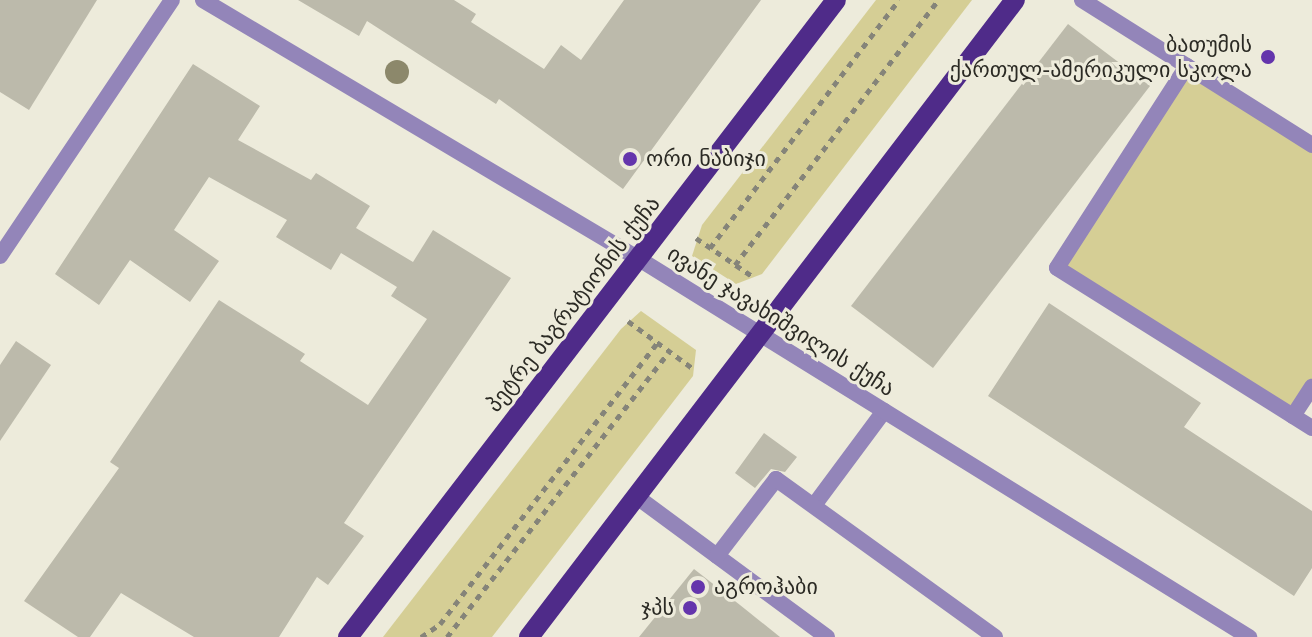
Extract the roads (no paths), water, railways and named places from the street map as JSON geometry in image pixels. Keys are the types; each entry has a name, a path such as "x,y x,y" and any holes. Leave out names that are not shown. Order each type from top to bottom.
{"main road":[{"name":"პეტრე ბაგრატიონის ქუჩა","path":"348,637 836,0"},
{"path":"529,637 1015,0"}],"street":[{"path":"0,256 172,0"},
{"name":"ივანე ჯავახიშვილის ქუჩა","path":"203,0 639,259 1249,637"},
{"path":"1082,0 1312,145"},
{"path":"1187,66 1057,268 1312,428"},
{"path":"1293,416 1312,387"},
{"path":"815,504 884,411"},
{"path":"717,556 776,479 815,504 995,637"},
{"path":"637,497 827,637"}],"place":[{"name":"ბათუმის ქართულ-ამერიკული სკოლა","path":"1268,57"},
{"name":"ორი ნაბიჯი","path":"630,159"},
{"name":"აგროჰაბი","path":"698,587"},
{"name":"ჯპს","path":"690,608"}]}
